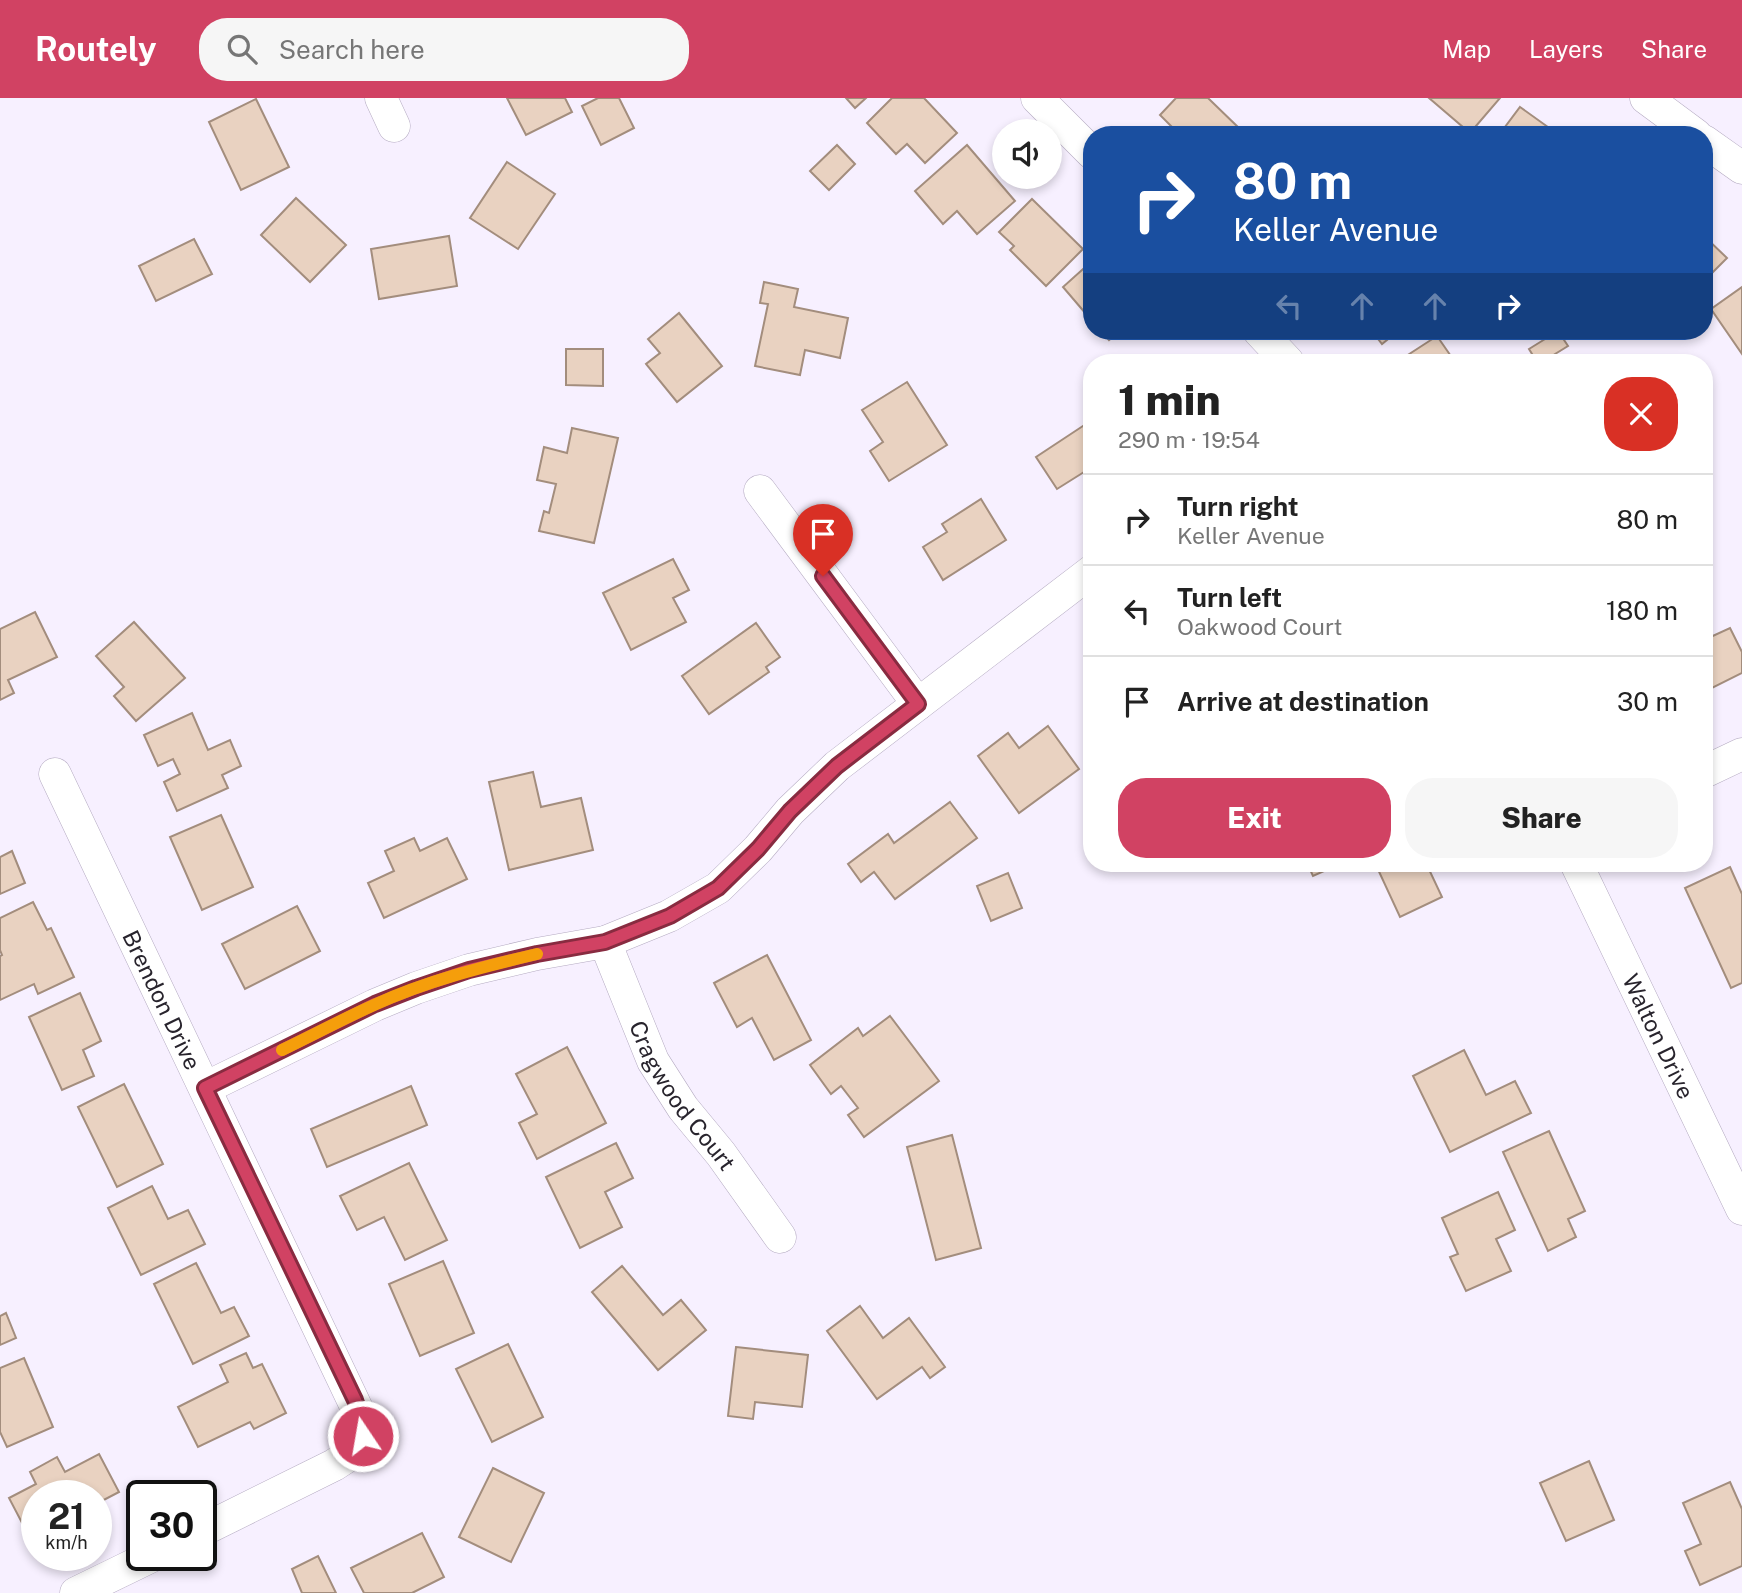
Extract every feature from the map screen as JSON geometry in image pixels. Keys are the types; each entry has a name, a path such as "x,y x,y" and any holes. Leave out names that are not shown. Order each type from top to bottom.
{"street":[{"path":"381,98 394,126"},
{"path":"1037,98 1083,144"},
{"path":"1646,98 1684,126"},
{"path":"1713,148 1742,169"},
{"path":"1267,340 1281,354"},
{"path":"760,491 918,704"},
{"path":"205,1088 375,1004 416,988 469,970 605,942 670,916 718,888 758,849 790,811 837,766 1083,578"},
{"path":"1713,768 1742,754"},
{"name":"Brendon Drive","path":"55,774 360,1415 363,1436 357,1450 334,1465 217,1523"},
{"name":"Walton Drive","path":"1580,872 1742,1209"},
{"name":"Cragwood Court","path":"605,942 653,1061 683,1108 721,1154 780,1237"},
{"path":"76,1593 126,1569"}],"building":[{"path":"507,98 565,98 572,112 526,135"},
{"path":"598,98 619,98 634,128 601,145 582,106"},
{"path":"846,98 866,98 855,108"},
{"path":"892,98 924,98 957,133 925,163 907,144 896,154 867,123"},
{"path":"1176,98 1208,98 1237,126 1171,126 1160,115"},
{"path":"1429,98 1500,98 1476,126 1462,126"},
{"path":"256,99 289,167 241,190 209,122"},
{"path":"1520,107 1546,126 1506,126"},
{"path":"837,145 855,164 829,190 810,171"},
{"path":"967,145 992,174 992,189 1005,189 1015,201 977,234 957,211 943,224 915,191"},
{"path":"507,162 555,194 518,249 470,218"},
{"path":"296,198 346,245 310,282 261,235"},
{"path":"1032,199 1083,249 1046,286 1010,250 1014,246 999,232"},
{"path":"449,236 457,286 379,299 371,249"},
{"path":"194,239 212,274 156,301 139,266"},
{"path":"1713,245 1727,258 1713,272"},
{"path":"1083,269 1083,310 1063,287"},
{"path":"764,282 798,289 794,307 848,318 840,358 805,350 800,375 755,366 768,304 760,303"},
{"path":"1742,287 1742,354 1713,312 1713,308"},
{"path":"679,313 722,366 677,402 646,364 660,353 648,339"},
{"path":"1431,340 1440,340 1449,354 1409,354"},
{"path":"1544,340 1564,340 1568,346 1555,354 1532,354 1529,349"},
{"path":"566,349 603,349 603,386 566,385"},
{"path":"907,382 947,445 889,481 870,451 883,442 862,410"},
{"path":"1083,426 1083,473 1057,489 1036,457"},
{"path":"572,428 618,438 594,543 539,531 544,511 549,513 556,484 537,480 544,447 567,453"},
{"path":"981,499 1006,540 943,580 923,547 947,532 942,524"},
{"path":"673,559 689,590 673,598 686,622 631,650 603,593"},
{"path":"35,612 57,657 8,680 14,693 0,700 0,629"},
{"path":"134,622 185,678 136,721 114,696 124,687 96,656"},
{"path":"756,623 780,657 766,667 769,672 709,714 682,676"},
{"path":"1730,628 1742,652 1742,673 1713,688 1713,636"},
{"path":"192,713 208,750 230,740 241,766 222,775 228,788 177,811 164,782 180,774 173,759 158,766 144,735"},
{"path":"1048,726 1079,769 1019,813 978,756 1008,733 1019,748"},
{"path":"533,772 541,807 581,798 593,850 509,870 489,782"},
{"path":"950,802 977,838 895,899 874,872 861,882 848,864 888,834 894,843"},
{"path":"221,815 253,887 202,910 170,837"},
{"path":"414,838 420,851 447,838 467,879 384,918 368,883 394,871 385,851"},
{"path":"12,851 25,883 0,894 0,857"},
{"path":"1730,867 1742,894 1742,983 1731,988 1685,888"},
{"path":"1379,872 1430,872 1442,897 1400,917"},
{"path":"1008,873 1022,908 991,921 977,886"},
{"path":"33,902 47,930 51,928 74,977 38,994 34,984 0,1000 0,918"},
{"path":"297,906 320,951 245,989 222,944"},
{"path":"767,955 811,1040 774,1060 752,1018 737,1027 714,983"},
{"path":"80,993 101,1041 83,1050 94,1076 62,1090 29,1017"},
{"path":"890,1016 939,1081 864,1137 848,1115 858,1108 841,1086 831,1094 810,1065 858,1028 863,1036"},
{"path":"567,1047 606,1123 537,1159 519,1123 537,1114 516,1074"},
{"path":"1464,1050 1486,1095 1515,1081 1531,1113 1450,1152 1413,1076"},
{"path":"124,1084 163,1164 117,1187 78,1107"},
{"path":"411,1086 427,1125 327,1167 311,1129"},
{"path":"1549,1131 1585,1211 1568,1219 1576,1237 1548,1251 1503,1152"},
{"path":"952,1135 981,1248 936,1260 907,1147"},
{"path":"616,1143 633,1178 605,1192 622,1227 580,1248 546,1177"},
{"path":"409,1163 447,1240 405,1260 384,1217 357,1230 340,1196"},
{"path":"152,1186 168,1219 188,1210 205,1244 141,1275 108,1208"},
{"path":"1498,1192 1515,1230 1496,1239 1511,1271 1466,1291 1450,1257 1458,1254 1442,1218"},
{"path":"443,1261 474,1333 420,1356 389,1284"},
{"path":"196,1263 221,1313 234,1307 249,1336 193,1364 154,1284"},
{"path":"622,1266 663,1315 681,1300 706,1330 658,1370 592,1292"},
{"path":"860,1306 883,1338 909,1318 945,1367 930,1378 922,1367 877,1399 827,1331"},
{"path":"6,1313 16,1338 0,1345 0,1316"},
{"path":"508,1344 543,1417 492,1442 456,1369"},
{"path":"736,1347 808,1355 802,1407 755,1402 753,1419 728,1416"},
{"path":"246,1353 253,1368 262,1364 286,1413 254,1429 250,1422 198,1447 178,1407 228,1382 220,1365"},
{"path":"24,1358 53,1427 7,1447 0,1432 0,1368"},
{"path":"99,1454 119,1492 112,1496 112,1480 34,1480 30,1472 57,1457 65,1472"},
{"path":"1589,1461 1614,1520 1566,1541 1540,1483"},
{"path":"493,1468 544,1493 511,1562 459,1537"},
{"path":"1730,1482 1742,1509 1742,1566 1700,1585 1685,1551 1701,1544 1683,1503"},
{"path":"21,1492 21,1521 9,1498"},
{"path":"422,1533 444,1577 412,1593 364,1593 351,1568"},
{"path":"318,1556 336,1593 302,1593 292,1569"}],"slow traffic":[{"path":"282,1050 375,1004 416,988 469,970 537,954"}],"route":[{"path":"363,1436 355,1400 205,1088 375,1004 416,988 469,970 605,942 670,916 718,888 758,849 790,811 837,766 918,704 823,576"}]}
